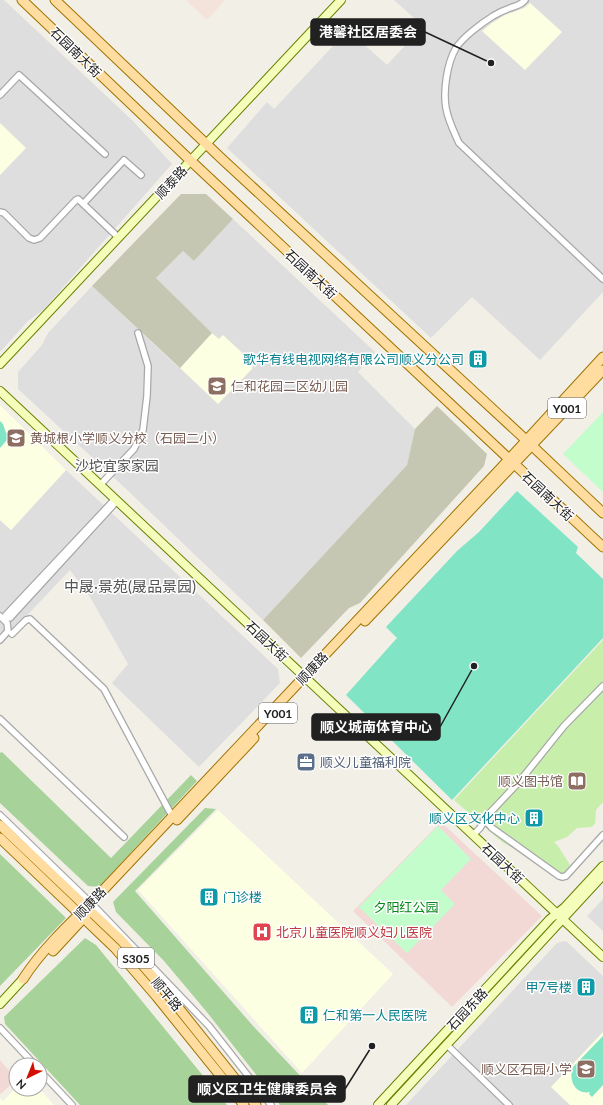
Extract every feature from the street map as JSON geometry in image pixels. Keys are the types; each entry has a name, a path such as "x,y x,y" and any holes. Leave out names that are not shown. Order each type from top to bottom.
{"main road":[{"name":"石园南大街","path":"22,0 191,161 603,547"},
{"name":"石园南大街","path":"55,0 207,144 603,513"},
{"name":"顺康路","path":"529,443 603,357"},
{"name":"顺康路","path":"88,910 529,443 603,370"},
{"name":"顺康路","path":"23,979 38,967 172,816 306,678"},
{"name":"顺平路","path":"0,825 127,946 256,1105"},
{"name":"顺平路","path":"0,838 88,910 115,948 154,993 244,1105"}],"street":[{"name":"顺泰路","path":"0,364 341,0"},
{"path":"525,0 520,6 510,8 481,24 456,48 445,87 446,108 449,120 460,143 603,279"},
{"path":"0,95 19,75 105,154"},
{"path":"83,204 124,160 141,175"},
{"path":"0,212 4,213 29,238 34,240 40,238 76,200 78,200 119,238"},
{"path":"100,485 134,449 143,430 147,396 148,366 138,333"},
{"name":"石园大街","path":"0,391 603,957"},
{"path":"8,616 116,500"},
{"path":"0,616 7,623 8,631 0,640"},
{"path":"12,634 30,618 104,689 172,816"},
{"path":"474,835 480,828 484,819 519,782 564,726 603,686"},
{"path":"0,719 124,837"},
{"path":"0,815 88,910 209,1026 271,1105"},
{"path":"484,819 492,828 562,877 566,876 603,835"},
{"path":"474,835 485,827 492,828"},
{"path":"560,916 565,907 603,866"},
{"path":"560,916 603,875"},
{"name":"石园东路","path":"391,1105 447,1045 560,916"},
{"name":"石园东路","path":"378,1105 560,916"},
{"name":"顺康路","path":"0,1004 23,979"},
{"path":"0,1028 27,1057"},
{"path":"447,1045 509,1105"},
{"path":"48,1080 72,1105"}],"shaded area":[{"path":"0,0 4,0 133,121 172,164 43,310 28,321 0,352"},
{"path":"186,0 225,0 207,20"},
{"path":"394,0 603,0 603,292 540,360 472,297 431,338 227,148 267,102 274,109 348,30 387,65 423,26"},
{"path":"530,3 562,32 525,70 482,31 505,15 524,8"},
{"path":"0,123 26,148 0,175"},
{"path":"181,194 206,194 233,219 194,261 183,251 156,278 212,333 180,368 92,286"},
{"path":"233,219 375,352 358,372 415,429 407,465 263,620 123,486 18,389 18,372 42,345 48,333 92,286 179,368 212,333 156,278 183,251 194,261"},
{"name":"仁和花园二区幼儿园","path":"212,333 219,339 223,335 252,362 253,365 252,369 218,404 180,368"},
{"name":"黄城根小学顺义分校（石园二小）","path":"0,405 66,470 11,530 0,520"},
{"path":"437,406 487,454 484,466 360,603 349,608 301,658 263,620 407,465 415,429"},
{"path":"66,470 278,669 280,683 199,767 112,683 128,664 90,597 70,570 0,644 0,520 11,530"},
{"name":"北京儿童医院顺义妇儿医院","path":"218,810 393,974 302,1073 138,890"},
{"path":"441,822 542,916 452,1007 353,911"},
{"path":"603,899 603,931 587,916"},
{"path":"566,941 603,976 603,1105 406,1105 557,943"},
{"name":"顺义区石园小学","path":"603,1032 603,1105 570,1105 551,1087"},
{"path":"0,1060 8,1070 8,1087 1,1094"},
{"path":"8,1096 47,1097 54,1105 0,1105 0,1098 3,1101"}],"green space":[{"path":"603,412 603,492 563,454"},
{"path":"0,421 3,424 6,433 11,429 14,432 0,448"},
{"path":"517,491 578,547 576,553 603,579 603,638 452,800 346,695 397,638 386,627 457,551 479,532"},
{"name":"顺义区文化中心","path":"603,640 603,802 596,810 595,824 591,827 577,828 567,837 554,842 570,865 562,875 502,842 454,800"},
{"path":"2,752 111,858 191,775 197,781 99,887 88,886 0,803 0,753"},
{"path":"205,808 216,809 135,891 254,1027 328,1105 280,1105 206,1011 164,961 116,912 113,902"},
{"name":"夕阳红公园","path":"438,826 471,859 441,890 455,904 407,953 359,907"},
{"path":"0,854 66,918 0,986"},
{"path":"85,938 96,945 227,1105 80,1105 48,1070 48,1057 36,1057 5,1024 4,1017"},
{"path":"603,1036 603,1085 592,1097 589,1094 590,1092 580,1091 577,1089 574,1086 571,1077 573,1067"}],"place":[{"name":"港馨社区居委会","path":"491,63"},
{"name":"歌华有线电视网络有限公司顺义分公司","path":"478,359"},
{"name":"仁和花园二区幼儿园","path":"217,386"},
{"name":"黄城根小学顺义分校（石园二小）","path":"16,438"},
{"name":"顺义城南体育中心","path":"474,666"},
{"name":"顺义儿童福利院","path":"306,762"},
{"name":"顺义图书馆","path":"577,781"},
{"name":"顺义区文化中心","path":"534,818"},
{"name":"门诊楼","path":"209,897"},
{"name":"北京儿童医院顺义妇儿医院","path":"262,932"},
{"name":"甲7号楼","path":"586,987"},
{"name":"仁和第一人民医院","path":"309,1015"},
{"name":"顺义区卫生健康委员会","path":"372,1046"},
{"name":"顺义区石园小学","path":"586,1069"}],"district":[{"name":"沙坨宜家家园","path":"117,465"},
{"name":"中晟·景苑(晟品景园)","path":"130,586"}]}
